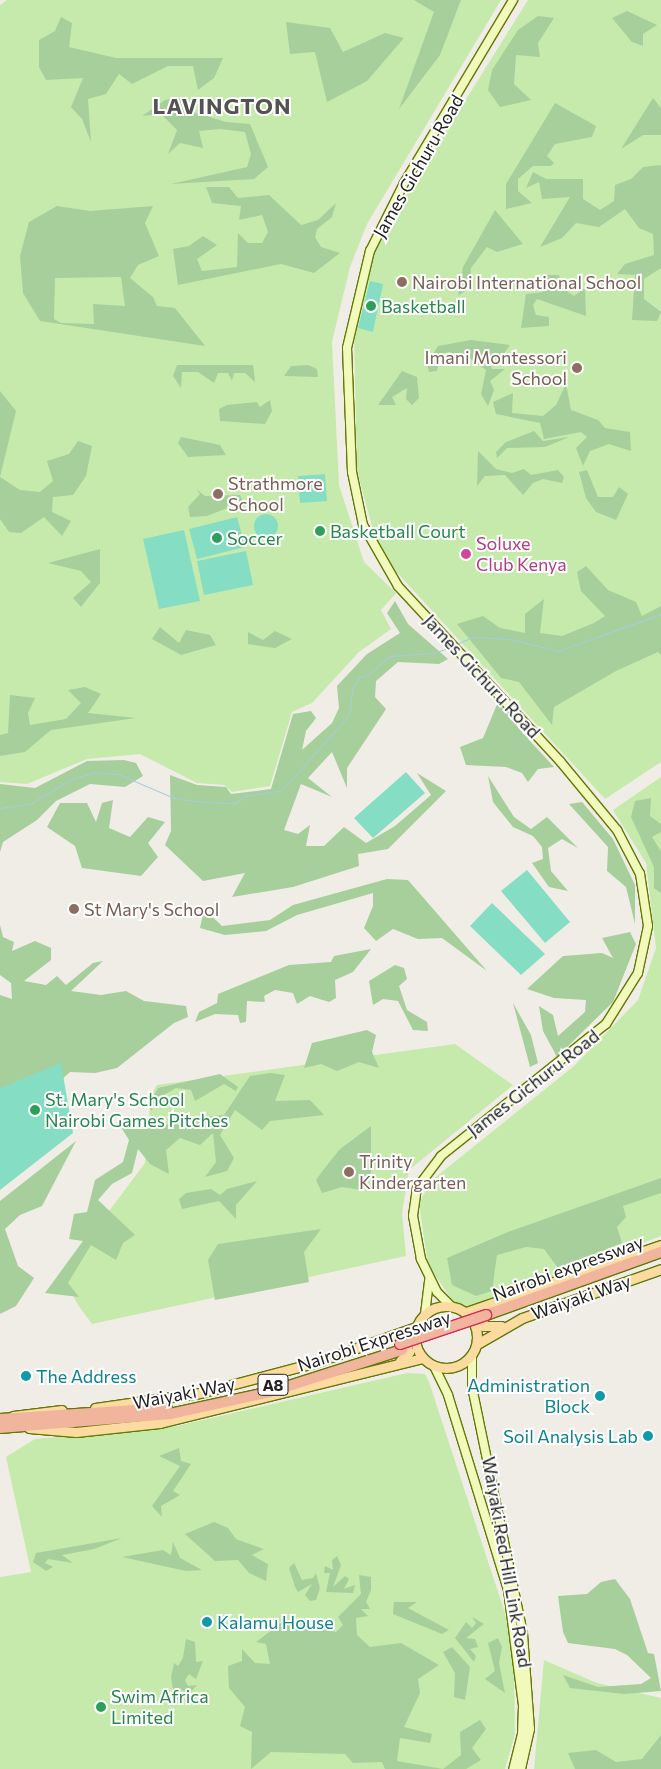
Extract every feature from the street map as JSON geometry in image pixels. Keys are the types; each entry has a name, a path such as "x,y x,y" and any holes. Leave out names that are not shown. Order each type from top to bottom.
{"highway":[{"name":"Nairobi expressway","path":"486,1311 661,1252"},
{"name":"Nairobi Expressway","path":"2,1422 24,1427 144,1414 315,1379 661,1258"},
{"name":"Nairobi Expressway","path":"2,1422 144,1414 293,1379 486,1311"}],"main road":[{"name":"James Gichuru Road","path":"429,1279 413,1216 417,1188 441,1156 606,1024 638,973 648,926 640,874 602,808 398,586 363,525 349,445 347,348 360,282 378,231 513,0"},
{"name":"Waiyaki Way","path":"466,1312 486,1311 661,1245"},
{"name":"Waiyaki Way","path":"477,1344 522,1318 661,1269"},
{"path":"429,1279 451,1306 466,1312 476,1327 477,1344 472,1356 459,1366 434,1366 422,1358 414,1338 416,1327 425,1314 429,1279"},
{"path":"425,1314 451,1306"},
{"path":"486,1311 480,1314 488,1328 522,1318"},
{"name":"Waiyaki Way","path":"2,1422 26,1412 106,1407 200,1393 387,1339 416,1327"},
{"path":"387,1339 400,1338 408,1346 407,1357 398,1362"},
{"name":"Waiyaki Red Hill Link Road","path":"472,1356 472,1387 497,1502 527,1665 530,1729 521,1769"},
{"name":"Waiyaki Way","path":"24,1427 76,1432 160,1423 252,1404 398,1362 422,1358"},
{"name":"Waiyaki Red Hill Link Road","path":"434,1366 448,1395 486,1510 508,1590 522,1690 522,1734 513,1769"},
{"path":"486,1510 497,1502"}],"green space":[{"path":"7,0 501,0 367,224 350,267 332,342 339,485 364,562 396,593 381,610 391,629 359,652 312,703 292,712 270,786 232,792 224,785 197,783 140,754 87,759 27,784 0,782 0,5"},
{"path":"414,0 461,0 440,55 399,109 434,12"},
{"path":"528,0 661,0 661,762 605,799 391,566 375,537 357,471 354,332 377,242"},
{"path":"627,11 657,25 643,34 643,46 632,42 612,18"},
{"path":"538,16 554,18 538,43 540,57 516,55 514,84 531,100 500,107 488,90 492,70 518,30"},
{"path":"61,17 72,23 69,47 116,58 223,58 214,78 198,90 193,66 168,66 132,84 119,74 106,94 88,99 91,142 82,119 71,107 83,78 46,80 39,67 39,40 55,31"},
{"path":"286,22 330,28 343,52 385,33 404,38 367,81 327,102 315,52 290,54"},
{"path":"180,98 186,110 226,122 250,124 268,167 254,179 171,184 247,167 251,154 245,132 220,129 199,131 203,148 180,143 168,154 177,130 161,114 142,116 165,100"},
{"path":"653,98 661,108 661,135 643,135 621,149"},
{"path":"555,103 596,126 592,137 555,144 547,156 554,163 551,166 533,166 518,179 518,191 532,203 506,209 506,184"},
{"path":"661,165 661,268 644,279 644,299 661,312 657,321 632,320 635,275 617,274 625,264 654,255 653,234 639,228 625,209 599,227 576,223 562,238 540,247 570,197 542,199 539,182 526,188 533,172 546,179 583,179 583,199 600,210 614,201 615,185 631,179 643,167"},
{"path":"206,187 229,187 238,198 269,195 301,225 318,220 336,203 332,217 317,229 315,237 321,247 340,253 314,273 281,264 178,285 173,249 189,246 203,236 217,245 197,259 202,271 237,267 238,233 248,243 262,243 268,232 262,215 239,220 241,206 212,203"},
{"path":"57,206 90,211 153,206 145,223 159,256 138,265 130,278 153,297 157,306 175,308 205,346 40,321 23,293 20,256 29,222","holes":["121,277 125,306 93,304 94,324 61,323 54,319 55,278"]},
{"path":"495,210 523,244 497,252 487,247 471,268 469,288 458,296 463,267"},
{"path":"544,275 559,275 562,288 574,296 585,288 586,316 537,299 533,305 536,315 549,317 549,326 521,328 526,294 543,292"},
{"name":"Basketball","path":"370,281 383,284 373,332 358,328"},
{"path":"471,340 510,345 500,359 488,358 492,369 505,369 490,381 494,390 488,406 481,394 486,370 469,358 449,352 440,354 437,371 429,372 427,364 438,346"},
{"path":"177,365 253,365 255,382 245,373 234,373 232,381 228,373 218,373 214,383 198,372 182,372 181,388 173,376"},
{"path":"308,365 317,369 318,377 284,376 291,366"},
{"path":"402,371 417,377 419,398 412,405 406,399 407,388 392,397 396,405 378,405"},
{"path":"566,384 571,410 598,420 605,428 630,432 631,451 609,444 590,451 583,466 576,448 587,437 581,432 544,439 540,423 496,414 493,402 513,393 512,413 543,416 556,405"},
{"path":"0,391 16,411 0,477"},
{"path":"270,400 272,411 265,424 220,421 219,409 227,405 257,402 260,407"},
{"path":"534,431 543,441 569,437 545,447 507,448 497,458 496,452 506,442"},
{"path":"181,437 220,445 226,455 188,457 178,443"},
{"path":"78,441 92,446 86,476 73,495 53,497 52,512 71,521 62,536 44,517 21,533 9,532 0,519 0,477 20,490 40,492 53,481 47,461 69,454"},
{"path":"478,451 496,469 512,473 524,469 531,475 558,470 564,477 562,483 543,479 533,483 523,495 505,475 485,476 477,486"},
{"path":"587,470 598,497 613,497 619,487 628,494 616,520 596,512 586,498 579,472"},
{"path":"325,474 327,501 300,503 298,476"},
{"path":"196,489 205,496 240,495 243,502 207,516 190,517 188,507 200,494"},
{"path":"266,514 275,517 278,526 275,535 266,538 257,535 254,526 257,517"},
{"name":"Soccer","path":"237,517 245,547 197,559 189,529"},
{"path":"184,530 200,601 159,609 143,539"},
{"path":"100,549 100,583 81,607 73,598 91,582 81,571 48,563"},
{"path":"246,551 253,585 204,595 197,561"},
{"path":"586,566 608,590 636,602 642,616 661,606 661,655 658,652 616,671 554,707 552,725 519,682 501,678 457,624 483,616 500,628 525,633 525,614 544,599 540,633 562,636 594,623 605,616 581,591 577,572"},
{"path":"395,601 408,624 448,659 439,664 398,662 376,681 375,697 386,709 347,768 347,788 332,752 308,778 332,797 301,784 284,830 298,834 310,825 306,846 324,846 344,827 366,843 395,826 431,795 417,773 446,791 388,849 358,854 359,866 293,887 232,897 245,873 203,881 165,845 171,831 170,775 197,785 226,787 231,794 271,789 293,714 311,711 316,718 306,731 302,750 332,723 339,708 337,686 367,654 400,633 387,613"},
{"path":"160,627 179,643 186,630 210,635 216,645 181,655 152,639"},
{"path":"275,631 292,639 275,648 248,644 248,632 263,640"},
{"path":"85,687 101,694 88,713 136,718 51,730 25,752 0,756 0,735 8,733 10,695 35,698 28,713 30,725 66,719 81,703 68,690"},
{"path":"498,702 520,730 554,767 538,769 528,782 522,773 506,767 466,765 460,747 483,738"},
{"path":"124,760 136,763 143,776 125,787 90,784 56,801 37,820 3,842 0,852 0,784 35,788 87,761"},
{"path":"406,772 425,793 373,838 354,818"},
{"path":"488,776 514,817 531,829 547,817 578,848 562,839 548,848 551,871 568,891 549,887 532,863 543,859 542,847 533,836 513,827 493,802"},
{"path":"661,777 661,1236 469,1308 453,1301 428,1265 419,1203 432,1180 574,1066 638,1000 656,948 646,863 613,810"},
{"path":"651,798 650,816 661,824 661,832 652,837 661,851 661,893 654,888 654,867 631,817 635,801"},
{"path":"113,800 109,828 130,837 148,817 165,822 148,843 158,857 141,876 82,868 75,846 47,827 60,803 87,803 96,822 102,803"},
{"path":"582,802 613,839 635,885 635,924 626,887 607,871 608,847 569,804"},
{"path":"527,870 570,922 545,943 501,891"},
{"path":"387,879 408,880 487,971 442,938 418,939 393,929 376,941 364,928 373,906 373,893 297,915 266,931 225,935 200,928 204,909 222,926 270,920 293,905"},
{"path":"492,903 545,954 521,975 470,926"},
{"path":"0,925 3,937 14,942 12,951 35,941 51,948 51,960 24,981 46,985 57,976 66,985 93,963 103,961 71,991 101,995 126,991 144,1001 186,1006 188,1017 174,1023 117,1068 95,1073 70,1072 48,1092 0,1104 0,995 12,999 11,983 0,975"},
{"path":"630,932 636,944 613,1002 557,1057 543,1031 539,1006 553,1015 558,1036 585,1012 586,1000 554,998 527,989 563,956 602,953 613,958 602,938"},
{"path":"371,949 353,972 335,980 336,998 329,1002 310,996 297,1004 293,993 275,990 264,996 265,1002 247,1001 246,1022 240,1023 238,1015 215,1014 195,1022 199,1012 217,1003 218,994 289,965 331,962 334,956"},
{"path":"395,965 404,968 407,979 399,986 407,1010 427,1022 428,1031 413,1030 398,1001 383,999 373,1005 369,981"},
{"path":"513,1003 531,1035 538,1063 530,1067"},
{"path":"367,1030 376,1035 372,1052 379,1068 359,1062 337,1071 321,1064 304,1068 312,1043"},
{"path":"455,1044 513,1085 409,1170 402,1213 406,1256 92,1324 78,1305 62,1274 145,1163 151,1095 157,1085"},
{"name":"St. Mary's School Nairobi Games Pitches","path":"61,1063 73,1133 0,1190 0,1088"},
{"path":"270,1073 285,1075 275,1101 310,1100 324,1115 270,1121 262,1130 235,1110 220,1135 234,1158 227,1171 205,1177 216,1162 213,1133 200,1145 180,1138 166,1150 169,1174 150,1164 138,1149 132,1173 112,1184 98,1200 135,1235 123,1243 116,1260 91,1245 68,1283 79,1297 45,1293 83,1241 69,1239 74,1214 87,1212 95,1180 123,1162 129,1140 119,1124 194,1125 203,1117 224,1115 250,1076"},
{"path":"220,1074 238,1087 236,1091 224,1084 195,1101 191,1090 176,1088 162,1096 151,1111 150,1102 158,1088"},
{"path":"371,1126 371,1172 362,1190 342,1187 322,1193 316,1180 324,1169 340,1149"},
{"path":"76,1141 42,1206 20,1215 5,1229 18,1266 34,1278 16,1306 0,1314 0,1201"},
{"path":"661,1178 661,1193 623,1206 626,1217 617,1227 622,1243 558,1268 544,1249 526,1247 497,1255 492,1291 476,1296 452,1285 447,1258 508,1232"},
{"path":"257,1181 236,1205 236,1219 219,1201 182,1209 179,1199 186,1193 211,1189 220,1195 227,1189"},
{"path":"321,1229 304,1252 309,1282 215,1300 208,1260 218,1244"},
{"path":"407,1373 425,1374 429,1382 505,1613 514,1667 515,1734 505,1769 0,1769 0,1577 31,1572 6,1457 35,1439 177,1426"},
{"path":"179,1448 181,1461 191,1464 173,1491 180,1495 161,1506 162,1517 152,1506 180,1466 159,1456"},
{"path":"214,1522 228,1528 236,1539 264,1549 252,1555 268,1564 266,1581 249,1573 238,1560 215,1561 185,1534"},
{"path":"122,1538 94,1549 62,1555 73,1563 48,1559 45,1563 53,1567 46,1571 33,1562 36,1553"},
{"path":"173,1542 180,1558 202,1570 186,1571 122,1557 163,1550 171,1555"},
{"path":"337,1556 341,1565 333,1587 345,1576 349,1579 344,1589 355,1585 353,1593 326,1592 330,1573 324,1573 325,1566 333,1570 332,1560"},
{"path":"294,1563 302,1580 313,1578 316,1573 320,1588 316,1600 310,1601 305,1595 312,1584 298,1592 295,1587 289,1568"},
{"path":"359,1575 371,1577 371,1590 366,1602 370,1609 361,1609 368,1616 356,1618 357,1635 370,1647 401,1643 439,1665 418,1679 420,1693 404,1727 432,1734 430,1743 400,1738 397,1761 443,1769 385,1769 382,1762 353,1763 345,1754 271,1752 251,1769 252,1732 240,1726 245,1707 229,1688 228,1666 242,1661 242,1649 255,1663 270,1664 266,1644 256,1642 284,1621 299,1629 304,1622 312,1624 315,1630 330,1621 324,1629 336,1632 343,1625 338,1617 361,1594"},
{"path":"615,1579 630,1599 648,1653 654,1654 661,1691 624,1694 570,1688 563,1675 598,1687 641,1684 651,1678 627,1655 615,1649 568,1643 563,1632 558,1596 587,1594 601,1582"},
{"path":"394,1602 417,1602 408,1608 449,1630 442,1634 393,1614"},
{"path":"472,1617 484,1624 466,1638 475,1639 478,1647 470,1649 476,1656 474,1662 455,1638 466,1622 472,1628 476,1623"},
{"path":"498,1638 502,1647 499,1663 505,1693 485,1679 495,1671 488,1643"},
{"path":"186,1639 195,1642 196,1662 203,1661 196,1679 189,1674 185,1680 188,1686 197,1685 190,1693 181,1690 176,1707 171,1677 174,1663 178,1666 183,1658"},
{"path":"452,1647 470,1667 465,1700 454,1697 455,1673 443,1652"},
{"path":"544,1660 597,1683 661,1698 661,1769 534,1769"},
{"path":"480,1720 486,1729 472,1748 481,1760 466,1769 443,1769 461,1755 460,1732"},
{"path":"661,1735 661,1769 575,1769 568,1753 596,1750 616,1762 642,1759"}],"waterway":[{"path":"457,644 472,637 510,639 558,651 661,614"},
{"path":"0,808 30,804 72,779 95,772 118,774 174,798 203,802 236,803 245,796 282,790 349,715 352,689 359,677 368,675 389,656 433,653 451,647"}],"place":[{"name":"Nairobi International School","path":"402,282"},
{"name":"Basketball","path":"371,306"},
{"name":"Imani Montessori School","path":"577,368"},
{"name":"Strathmore School","path":"218,494"},
{"name":"Basketball Court","path":"320,531"},
{"name":"Soccer","path":"217,538"},
{"name":"Soluxe Club Kenya","path":"466,554"},
{"name":"St Mary's School","path":"74,909"},
{"name":"St. Mary's School Nairobi Games Pitches","path":"35,1110"},
{"name":"Trinity Kindergarten","path":"349,1172"},
{"name":"The Address","path":"26,1376"},
{"name":"Administration Block","path":"600,1396"},
{"name":"Soil Analysis Lab","path":"648,1436"},
{"name":"Kalamu House","path":"207,1622"},
{"name":"Swim Africa Limited","path":"101,1707"}],"district":[{"name":"LAVINGTON","path":"222,106"}]}
